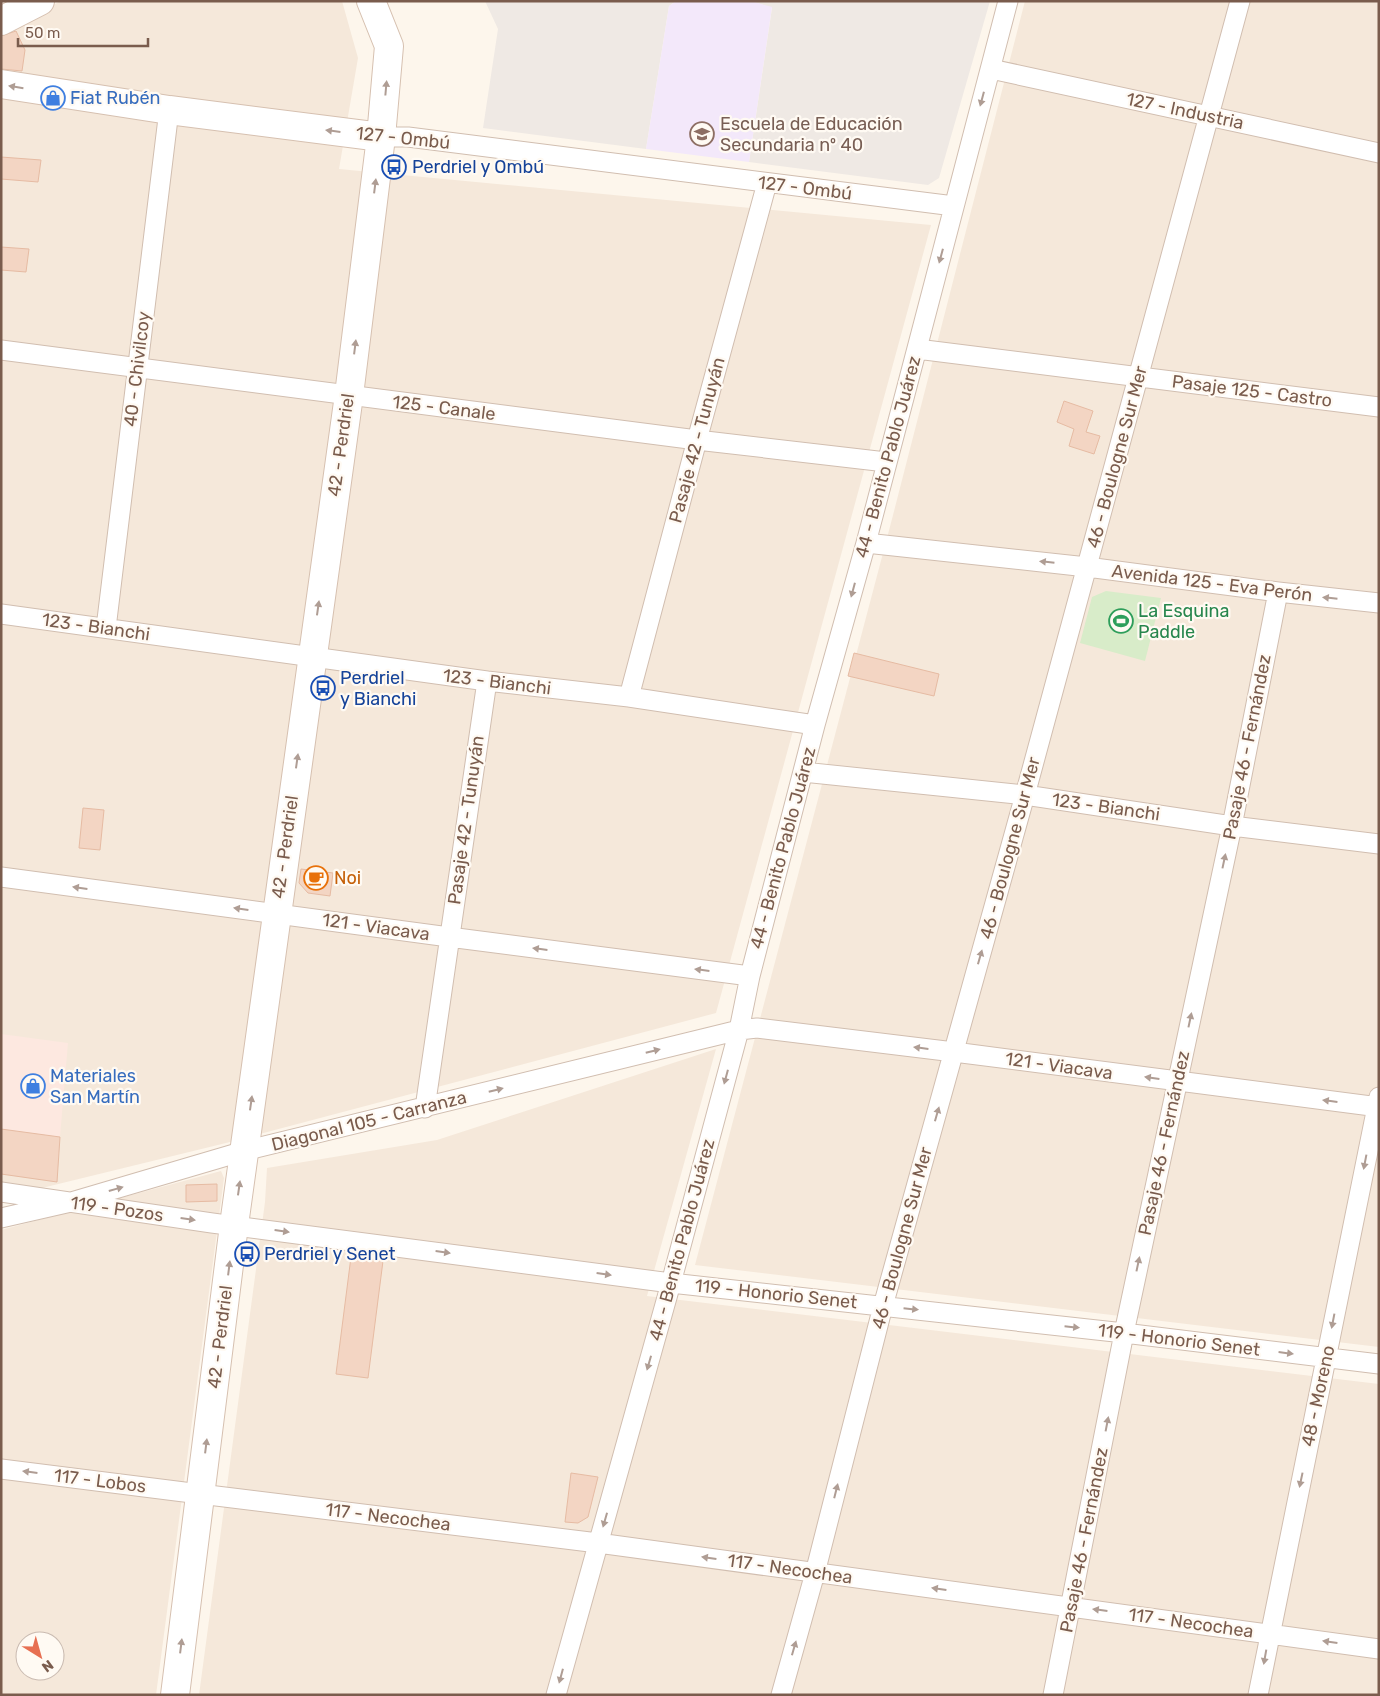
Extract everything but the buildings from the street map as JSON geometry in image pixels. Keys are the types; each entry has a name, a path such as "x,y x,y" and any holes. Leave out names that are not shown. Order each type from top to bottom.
{"street":[{"path":"1,21 40,1"},
{"name":"42 - Perdriel","path":"175,1695 234,1225 349,395 381,137 388,46 371,1"},
{"name":"44 - Benito Pablo Juárez","path":"556,1695 671,1283 739,1030 750,976 815,725 866,543 1008,1"},
{"name":"46 - Boulogne Sur Mer","path":"781,1695 815,1573 883,1306 1025,795 1240,1"},
{"name":"127 - Industria","path":"990,69 1379,152"},
{"name":"127 - Ombú","path":"1,84 169,110 381,137 408,137 954,206"},
{"name":"40 - Chivilcoy","path":"106,628 169,110"},
{"name":"Pasaje 42 - Tunuyán","path":"629,698 767,183"},
{"name":"Pasaje 125 - Castro","path":"917,349 1379,407"},
{"name":"125 - Canale","path":"1,350 697,440 886,462"},
{"name":"Avenida 125 - Eva Perón","path":"866,543 1087,566 1278,592 1379,603"},
{"name":"Pasaje 46 - Fernández","path":"1053,1695 1124,1333 1232,826 1278,592"},
{"name":"123 - Bianchi","path":"1,614 487,681 629,698 815,725"},
{"name":"Pasaje 42 - Tunuyán","path":"425,1108 487,681"},
{"name":"123 - Bianchi","path":"803,772 1025,795 1232,826 1379,844"},
{"name":"121 - Viacava","path":"1,877 750,976"},
{"name":"121 - Viacava","path":"739,1030 757,1028 1176,1082 1378,1104"},
{"name":"Diagonal 105 - Carranza","path":"1,1218 71,1202 244,1151 739,1030"},
{"name":"48 - Moreno","path":"1258,1695 1378,1104"},
{"name":"119 - Pozos","path":"1,1192 234,1225"},
{"name":"119 - Honorio Senet","path":"234,1225 671,1283 1124,1333 1379,1364"},
{"name":"117 - Lobos","path":"1,1468 200,1494"},
{"name":"117 - Necochea","path":"200,1494 598,1543 1379,1649"}],"shaded area":[{"path":"61,1 342,1 358,58 339,169 931,225 716,1013 226,1143 1,1198 1,31"},
{"path":"485,1 676,1 669,6 646,149 483,128 498,29"},
{"path":"676,1 751,1 772,7 749,162 646,149 669,6"},
{"path":"751,1 990,1 939,178 928,185 749,162 772,8"},
{"path":"1025,1 1379,1 1379,1347 695,1265 892,519"},
{"name":"Materiales San Martín","path":"1,1034 68,1043 60,1137 1,1129"},
{"path":"716,1049 647,1296 1379,1384 1379,1695 199,1695 265,1202 267,1168 437,1140"},
{"path":"221,1171 224,1178 156,1695 1,1695 1,1230"}],"green space":[{"name":"La Esquina Paddle","path":"1106,591 1161,598 1145,661 1080,643 1092,597"}],"place":[{"name":"Fiat Rubén","path":"53,98"},
{"name":"Escuela de Educación Secundaria nº 40","path":"702,134"},
{"name":"Perdriel y Ombú","path":"394,167"},
{"name":"La Esquina Paddle","path":"1121,621"},
{"name":"Perdriel y Bianchi","path":"323,688"},
{"name":"Noi","path":"316,878"},
{"name":"Materiales San Martín","path":"33,1086"},
{"name":"Perdriel y Senet","path":"247,1254"}]}
